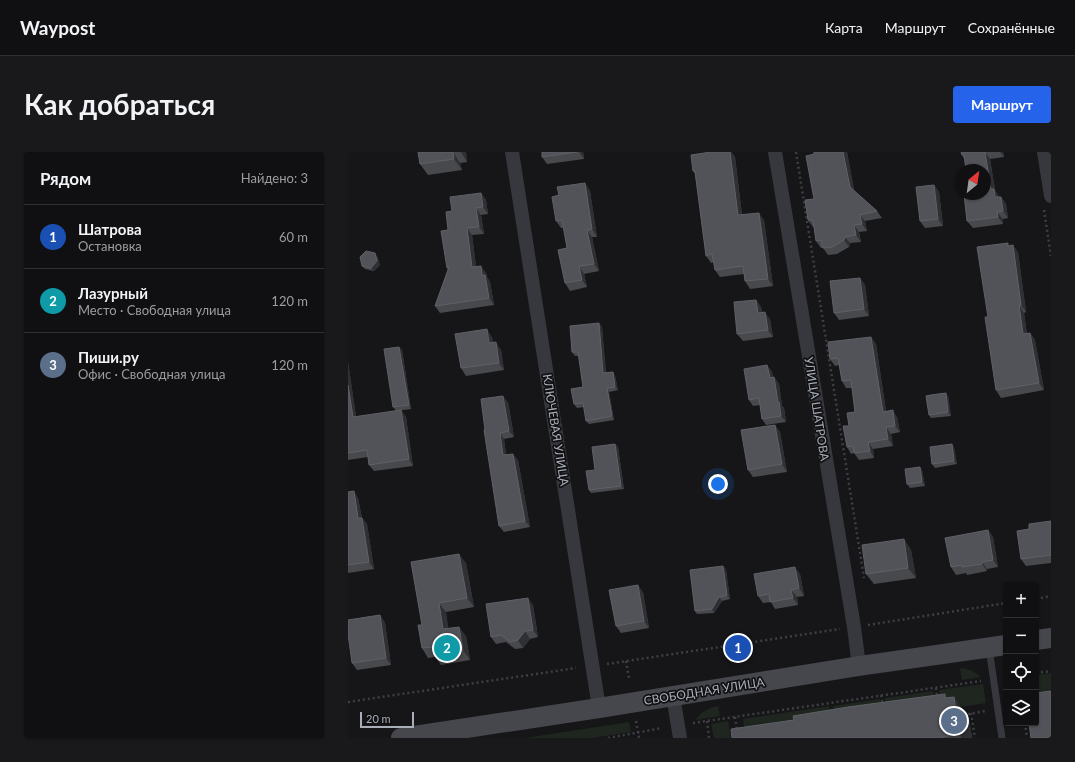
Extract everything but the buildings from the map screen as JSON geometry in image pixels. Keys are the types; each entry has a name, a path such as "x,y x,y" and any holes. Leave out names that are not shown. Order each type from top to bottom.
{"main road":[{"path":"1039,640 1051,638"},
{"name":"СВОБОДНАЯ УЛИЦА","path":"401,738 859,666 998,646"}],"street":[{"name":"КЛЮЧЕВАЯ УЛИЦА","path":"512,152 599,708"},
{"name":"УЛИЦА ШАТРОВА","path":"775,152 854,627 859,666"},
{"path":"1044,152 1051,196"},
{"path":"673,696 679,732"}],"lane":[{"path":"998,646 998,710 1002,738"}],"path":[{"path":"796,152 865,585"},
{"path":"1039,598 1051,596"},
{"path":"348,702 1003,603"},
{"path":"626,661 629,678"},
{"path":"1039,672 1051,670"},
{"path":"608,738 638,732 679,732 707,722 735,717 980,681"},
{"path":"936,688 938,703"},
{"path":"881,695 884,710"},
{"path":"956,716 998,710"},
{"path":"971,713 975,738"},
{"path":"735,717 737,731"},
{"path":"636,719 639,738"},
{"path":"707,722 709,738"},
{"path":"1025,726 1027,738"}],"shaded area":[{"path":"960,668 976,673 981,677 962,680"},
{"path":"1051,673 1051,698 1039,700 1039,675"},
{"path":"983,684 986,703 942,710 939,690"},
{"path":"933,691 937,710 888,718 885,698"},
{"path":"880,699 883,718 839,725 833,706"},
{"path":"718,706 720,716 696,720 700,714 706,710"},
{"path":"829,706 834,726 746,738 743,719"},
{"path":"728,721 731,738 714,738 711,724"},
{"path":"629,722 631,732 592,738 525,738"}],"place":[{"name":"Лазурный","path":"447,648"},
{"name":"Шатрова","path":"738,648"},
{"name":"Пиши.ру","path":"954,721"}]}
